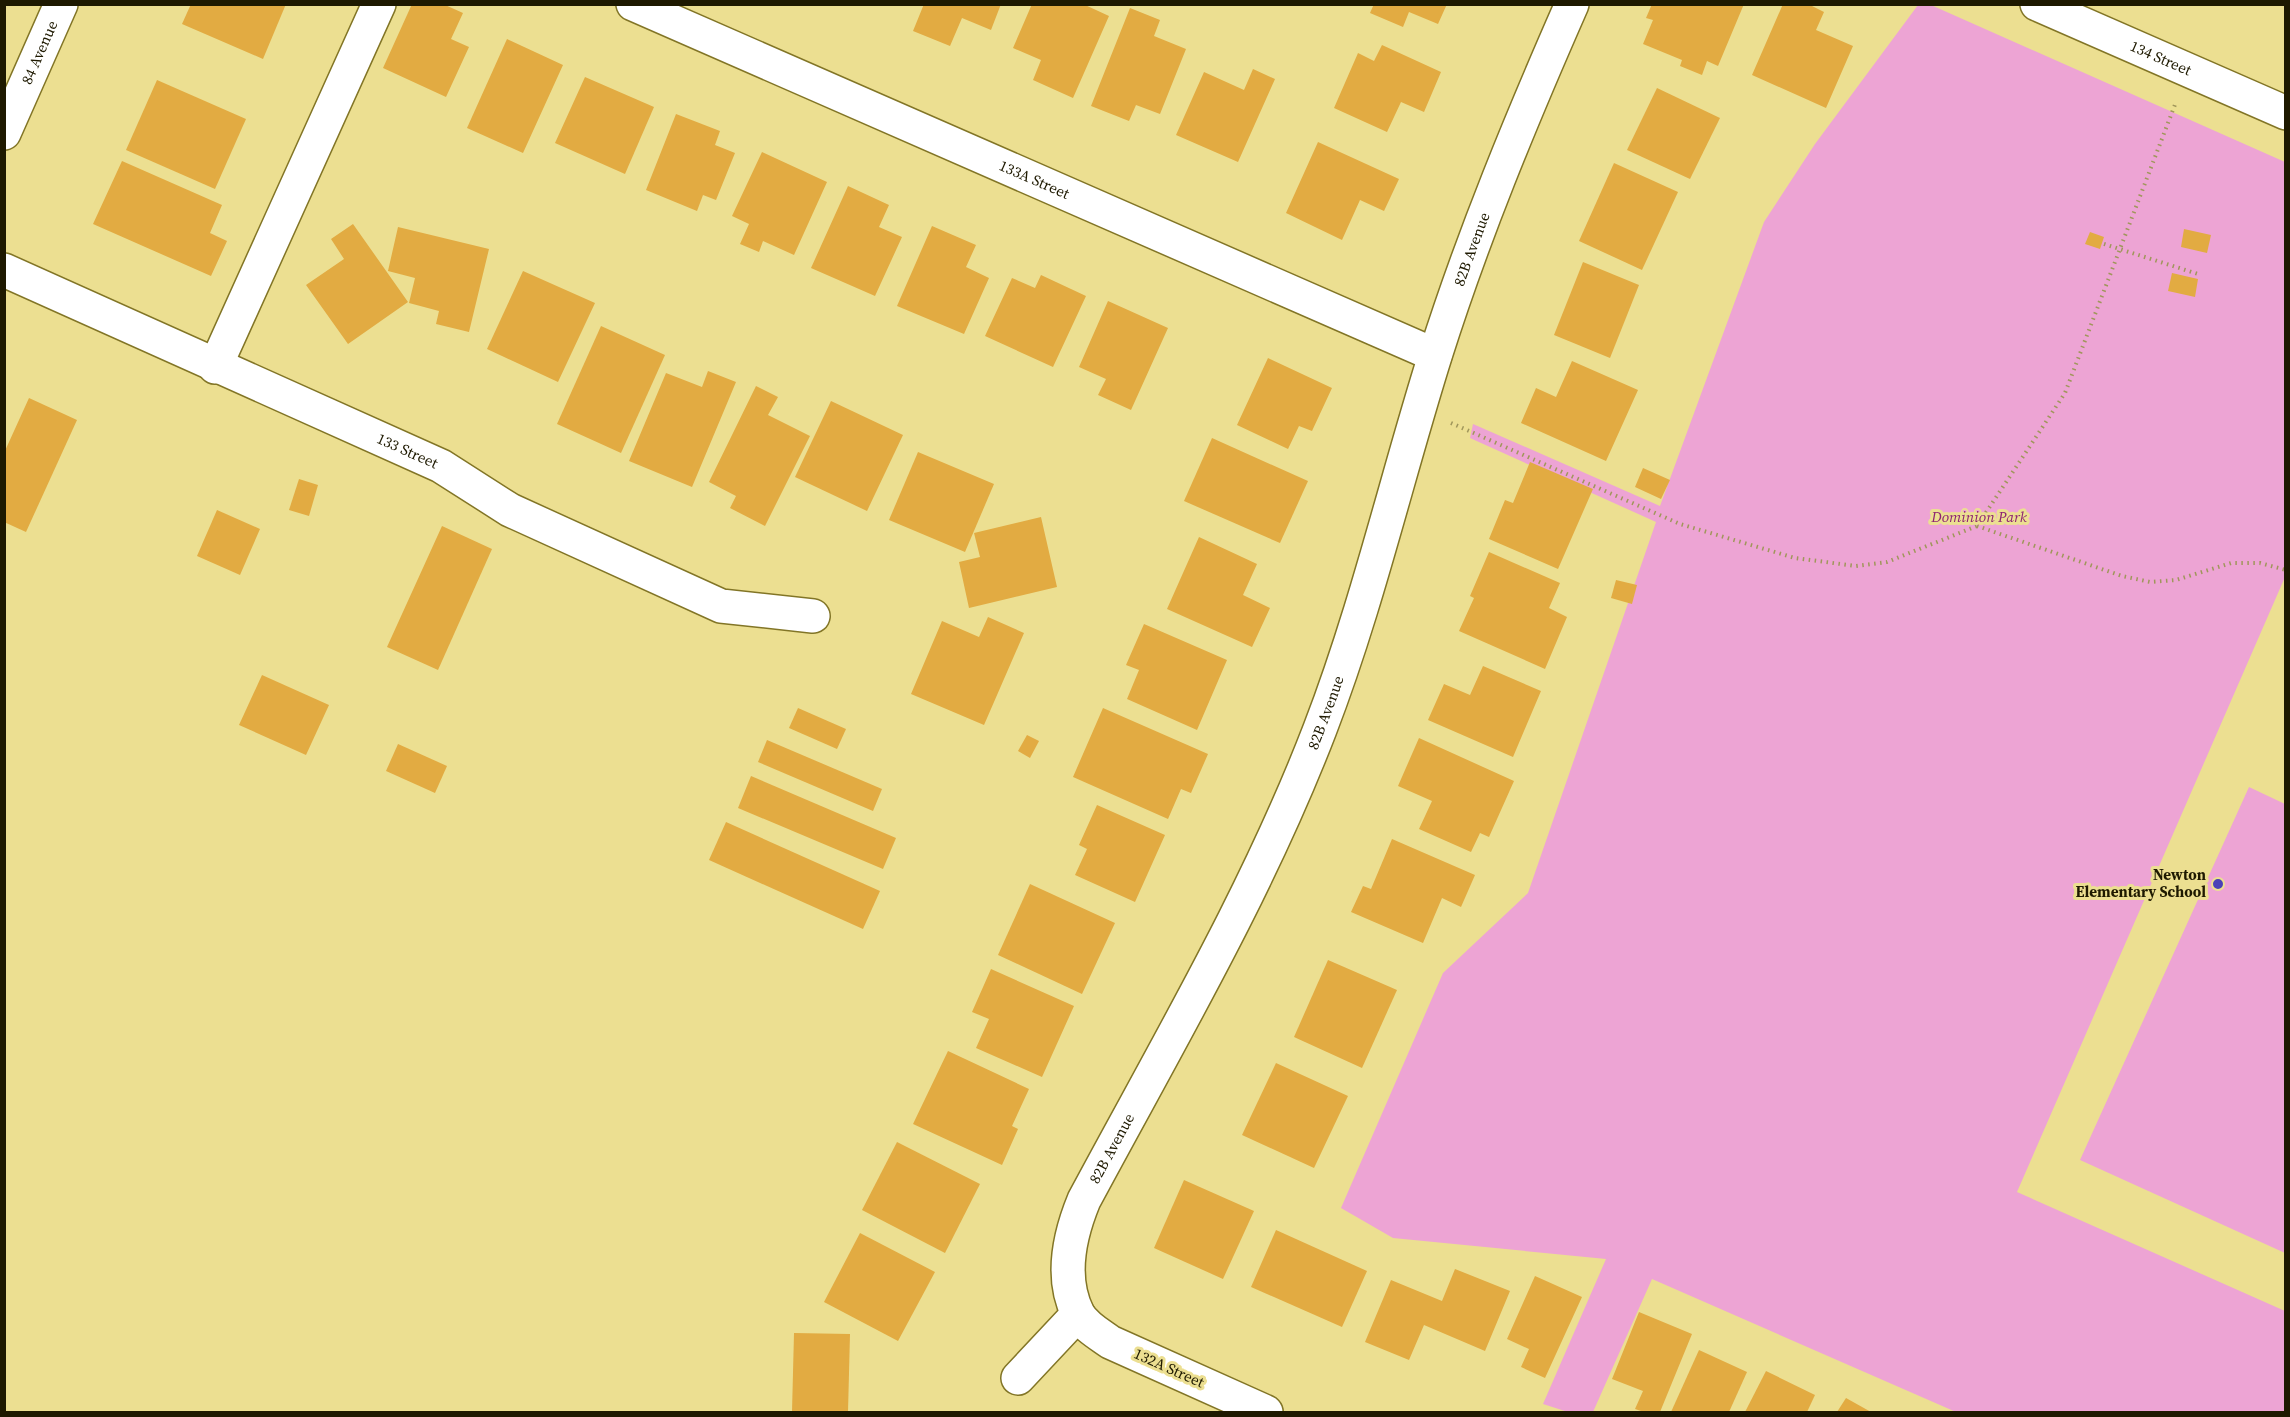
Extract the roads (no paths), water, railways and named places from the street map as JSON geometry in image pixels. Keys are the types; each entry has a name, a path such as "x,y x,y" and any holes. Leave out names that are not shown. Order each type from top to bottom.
{"street":[{"name":"84 Avenue","path":"4,133 61,4"},
{"path":"215,367 379,4"},
{"name":"133A Street","path":"633,4 1436,355"},
{"name":"82B Avenue","path":"1078,1314 1068,1265 1071,1237 1077,1218 1252,885 1288,809 1321,728 1351,641 1436,355 1506,155 1572,4"},
{"name":"134 Street","path":"2037,4 2285,110"},
{"name":"133 Street","path":"4,270 215,367 441,466 510,510 721,606 813,616"},
{"path":"1018,1378 1078,1314"},
{"name":"132A Street","path":"1078,1314 1092,1330 1110,1342 1266,1413"}],"place":[{"name":"Newton Elementary School","path":"2218,884"}],"park label":[{"name":"Dominion Park","path":"1979,517"}]}
